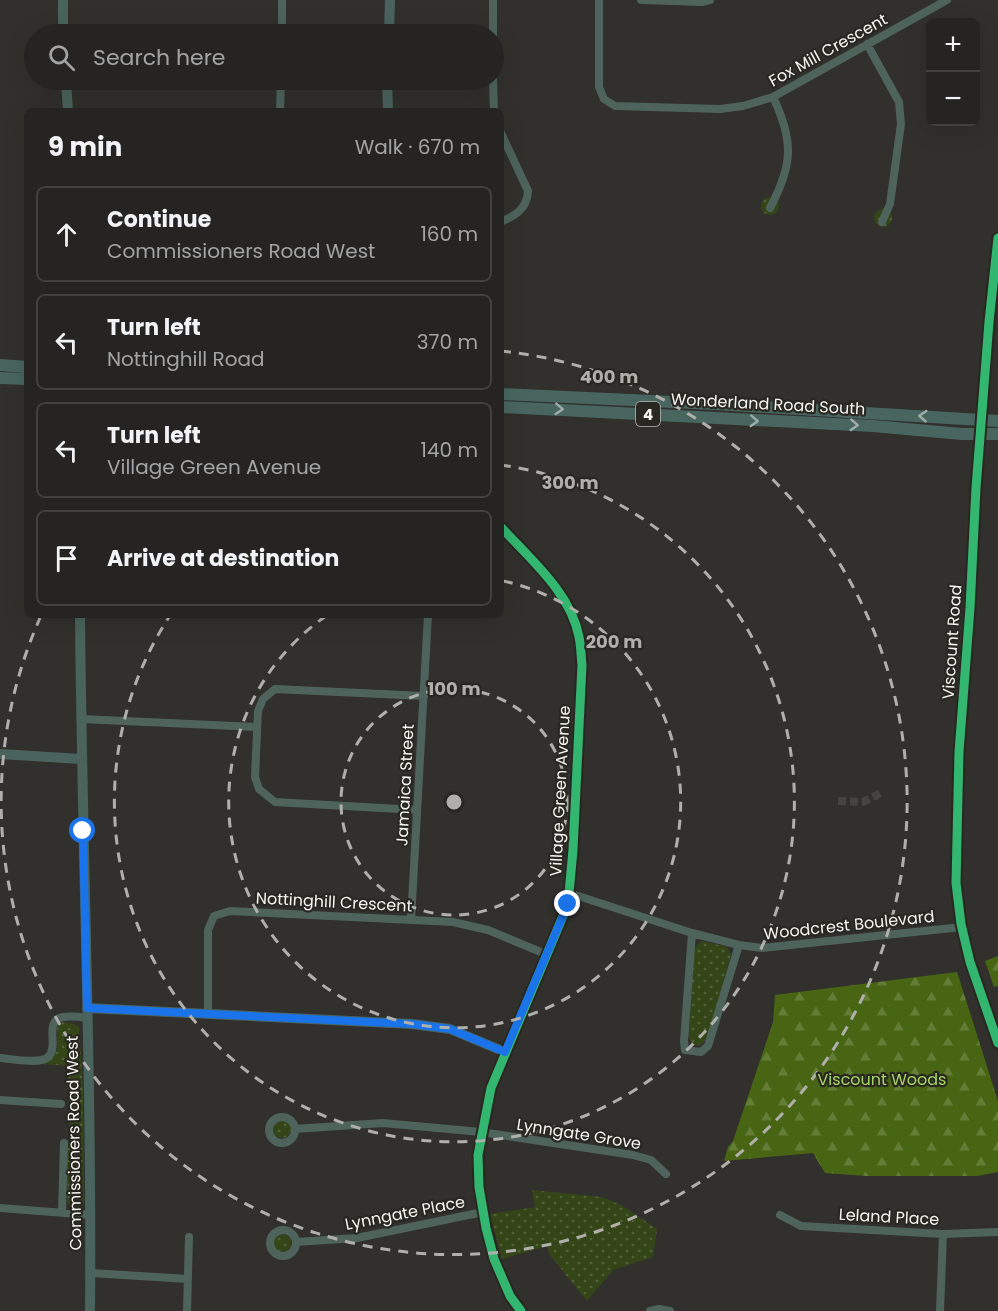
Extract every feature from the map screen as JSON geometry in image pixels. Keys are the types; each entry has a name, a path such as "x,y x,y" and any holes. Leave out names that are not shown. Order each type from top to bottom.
{"main road":[{"path":"0,365 24,367"},
{"path":"0,378 24,379"},
{"name":"Wonderland Road South","path":"504,394 998,421"},
{"name":"Wonderland Road South","path":"504,407 998,434"}],"street":[{"path":"63,0 63,24"},
{"path":"282,0 282,24"},
{"path":"389,24 390,0"},
{"path":"493,0 493,24"},
{"name":"Fox Mill Crescent","path":"599,0 599,87 604,99 615,105 720,109 743,106 772,97 947,0"},
{"path":"641,0 702,2 710,0"},
{"path":"867,44 899,102 901,124 890,204 882,222"},
{"path":"67,90 68,108"},
{"path":"280,90 280,108"},
{"path":"387,90 388,108"},
{"path":"493,90 494,108"},
{"path":"770,208 779,192 786,171 789,143 784,120 772,97"},
{"path":"504,139 528,191 528,201 522,210 504,220"},
{"name":"Viscount Road","path":"998,238 981,420 959,752 956,883 970,962 998,1043"},
{"name":"Village Green Avenue","path":"504,530 562,596 572,613 579,637 582,665 573,850 568,904 491,1088 478,1155 479,1187 494,1260 518,1310"},
{"name":"Commissioners Road West","path":"80,618 91,1215 90,1311"},
{"name":"Jamaica Street","path":"411,920 428,618"},
{"path":"417,810 275,802 259,789 255,777 257,727 258,711 263,699 275,689 424,696"},
{"path":"81,719 257,727"},
{"path":"0,754 81,759"},
{"name":"Woodcrest Boulevard","path":"569,893 692,933 739,945 762,948 962,927"},
{"name":"Nottinghill Crescent","path":"208,1014 208,930 214,915 230,911 453,922 488,930 548,955"},
{"path":"692,933 684,1041 686,1050 701,1052 708,1046 739,945"},
{"path":"0,1058 39,1060 48,1058 53,1051 52,1029 55,1021 62,1017 87,1013 208,1014 412,1024 450,1029 505,1052"},
{"path":"0,1100 61,1104"},
{"name":"Lynngate Grove","path":"295,1129 383,1123 481,1132 633,1155 651,1160 666,1174"},
{"path":"62,1212 64,1143"},
{"path":"0,1208 91,1215"},
{"name":"Lynngate Place","path":"296,1242 357,1238 483,1212"},
{"name":"Leland Place","path":"780,1215 801,1226 943,1234 998,1232"},
{"path":"940,1311 943,1234"},
{"path":"187,1311 189,1237"},
{"path":"91,1273 188,1279"},
{"path":"650,1311 659,1309 670,1311"}],"green space":[{"path":"770,197 776,200 779,206 776,212 770,215 764,212 761,206 764,200"},
{"path":"883,209 889,212 892,218 889,224 883,227 877,224 874,218 877,212"},
{"path":"702,941 727,947 731,955 708,1037 699,1046 690,1041 688,1030 694,948"},
{"path":"998,956 998,986 994,987 985,961"},
{"name":"Viscount Woods","path":"957,972 998,1101 998,1172 977,1176 866,1176 825,1173 813,1153 724,1161 728,1147 733,1141 773,1022 775,995"},
{"path":"60,1022 71,1023 79,1027 83,1090 84,1203 79,1209 73,1208 67,1202 67,1143 70,1142 68,1066 42,1064 56,1053 57,1025"},
{"path":"282,1120 288,1123 291,1129 288,1135 282,1138 276,1135 273,1129 276,1123"},
{"path":"532,1190 602,1197 621,1205 657,1229 653,1257 613,1270 587,1301 549,1254 547,1246 502,1259 490,1214 535,1207"},
{"path":"282,1234 288,1237 291,1243 288,1249 282,1252 276,1249 273,1243 276,1237"}],"tunnel":[{"path":"838,801 863,802 881,793"}],"cycle path":[{"path":"998,238 976,488 959,752 956,883 961,924 970,962 998,1043"},
{"path":"504,530 548,577 568,606 579,637 582,665 573,850 568,904 491,1088 478,1155 479,1187 494,1259 510,1296 521,1311"}],"route":[{"path":"83,831 87,1008 412,1024 450,1029 505,1052 568,904"}]}
